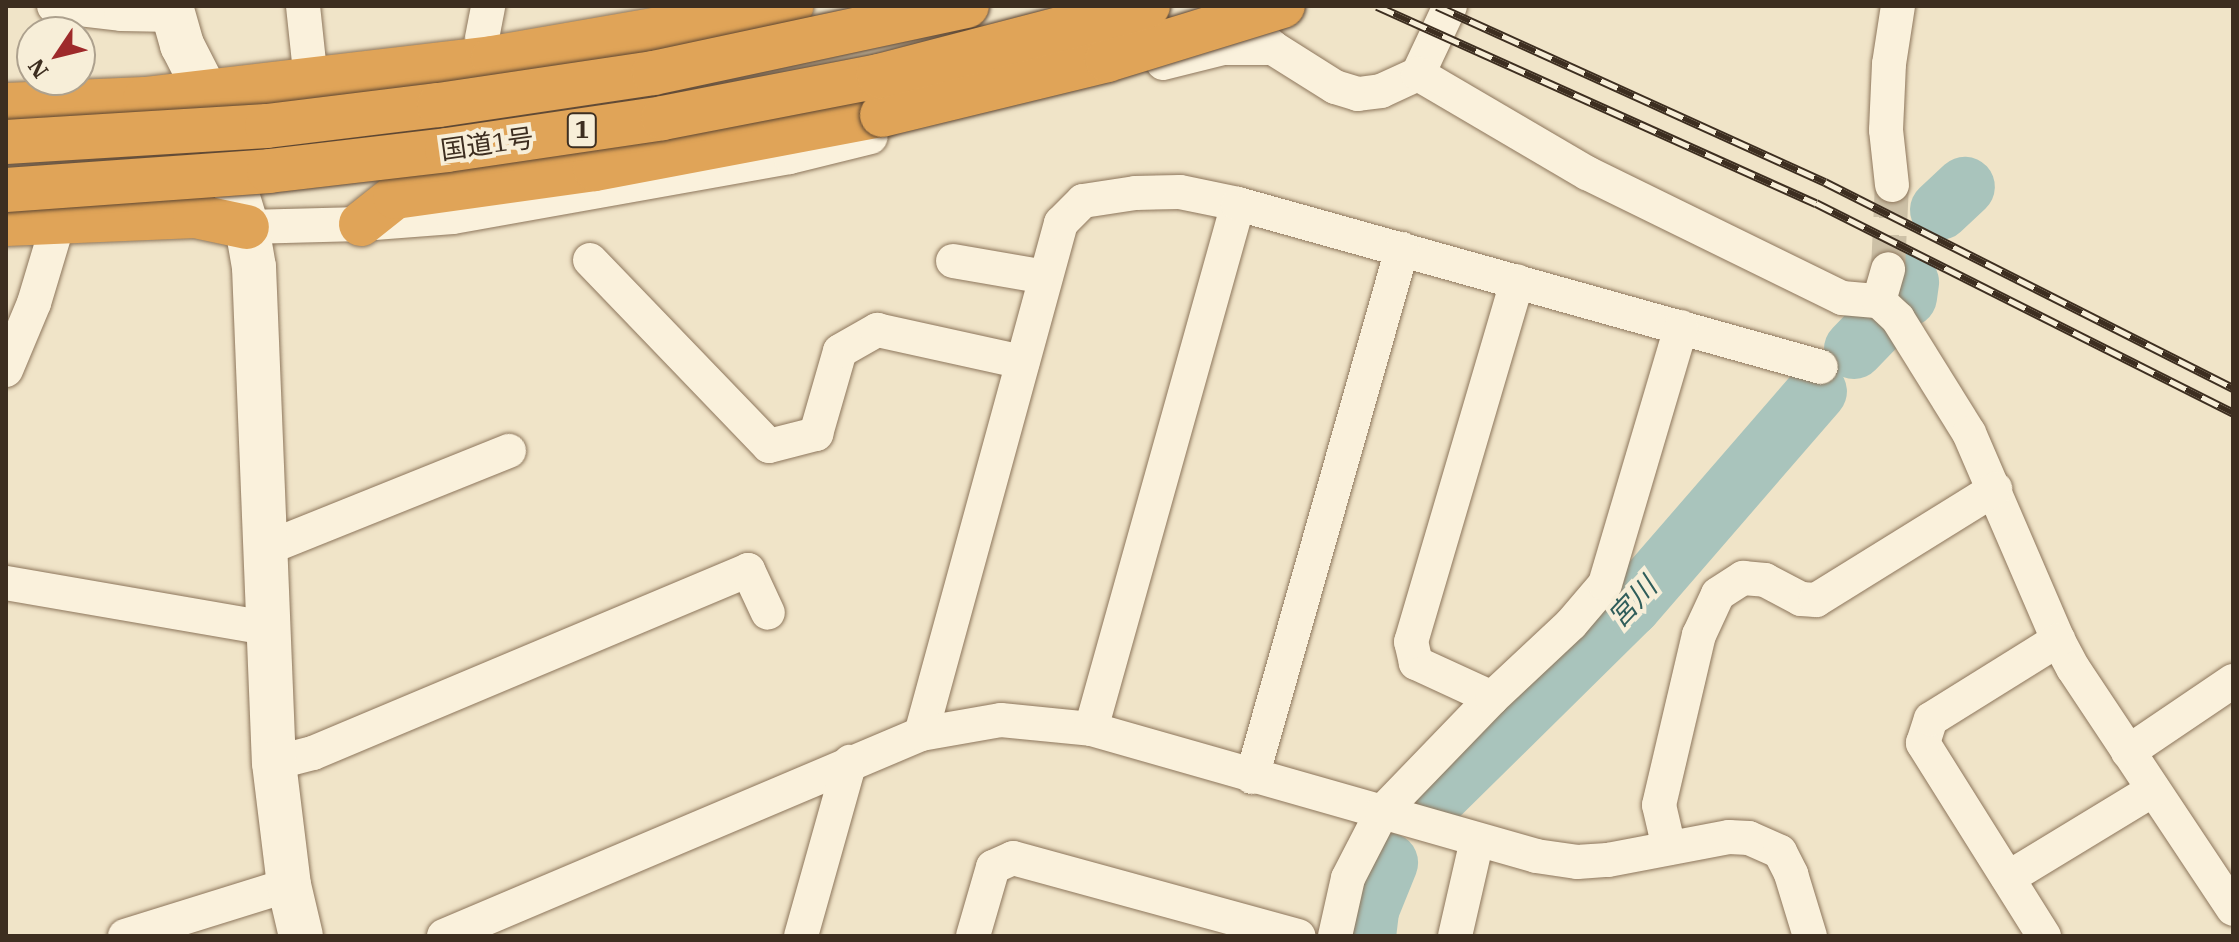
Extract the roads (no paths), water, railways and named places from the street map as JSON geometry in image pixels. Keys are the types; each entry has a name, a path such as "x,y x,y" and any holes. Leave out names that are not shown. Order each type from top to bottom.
{"highway":[{"path":"6,105 145,99 493,58 791,6"},
{"name":"国道1号","path":"6,142 267,126 439,105 654,73 967,6"},
{"name":"国道1号","path":"6,190 269,171 447,150 663,118 879,76 1148,6"},
{"path":"361,224 395,197 595,169 882,115 1107,60 1283,6"},
{"path":"6,224 195,216 247,227"}],"street":[{"path":"54,6 173,10 182,45 218,91 254,267 274,763 289,885 301,936"},
{"path":"303,6 309,62"},
{"path":"218,91 255,67 309,62 485,22 679,6"},
{"path":"1209,6 1260,35 1312,75 1358,94 1397,87 1418,74 1450,6"},
{"path":"1892,185 1886,130 1889,64 1898,6"},
{"path":"247,227 361,224 453,217 790,157 1223,48 1273,48"},
{"path":"1418,74 1587,173 1842,298 1884,285 1906,331 1969,433 2058,640 2153,790 2221,865 2233,909"},
{"path":"921,734 1061,223 1083,201 1135,193 1180,192 1238,204 1821,367"},
{"path":"1091,729 1238,204"},
{"path":"6,370 34,303 58,223"},
{"path":"1252,777 1402,249"},
{"path":"590,260 632,324 769,446 816,434 840,351 877,330 1023,362"},
{"path":"953,261 1046,277"},
{"path":"1492,698 1416,663 1411,642 1517,281"},
{"path":"1335,936 1348,878 1382,812 1492,698 1571,624 1605,584 1681,327"},
{"path":"265,549 509,451"},
{"path":"1669,848 1659,805 1699,635 1718,594 1743,578 1765,580 1801,599 1816,600 1995,489"},
{"path":"274,763 313,753 748,570 768,613"},
{"path":"6,583 267,628"},
{"path":"2044,936 1923,743 1931,719 2058,640"},
{"path":"2128,752 2233,681"},
{"path":"444,936 921,734 1001,720 1091,729 1536,856 1577,862 1729,837 1764,842 1780,852 1791,874 1804,934"},
{"path":"801,936 850,762"},
{"path":"2008,878 2153,790"},
{"path":"1455,936 1477,840"},
{"path":"973,936 993,867 1013,858 1299,936"},
{"path":"125,936 289,885"}],"waterway":[{"name":"宮川","path":"1940,210 1965,187"},
{"name":"宮川","path":"1907,297 1909,282"},
{"name":"宮川","path":"1854,349 1877,325"},
{"name":"宮川","path":"1433,801 1631,606 1817,391"},
{"name":"宮川","path":"1366,936 1369,910 1388,863"}],"tunnel":[{"path":"1888,269 1892,185"}],"railway":[{"path":"1377,6 1816,203 2233,413"},
{"path":"1437,6 1825,182 2233,388"}]}
